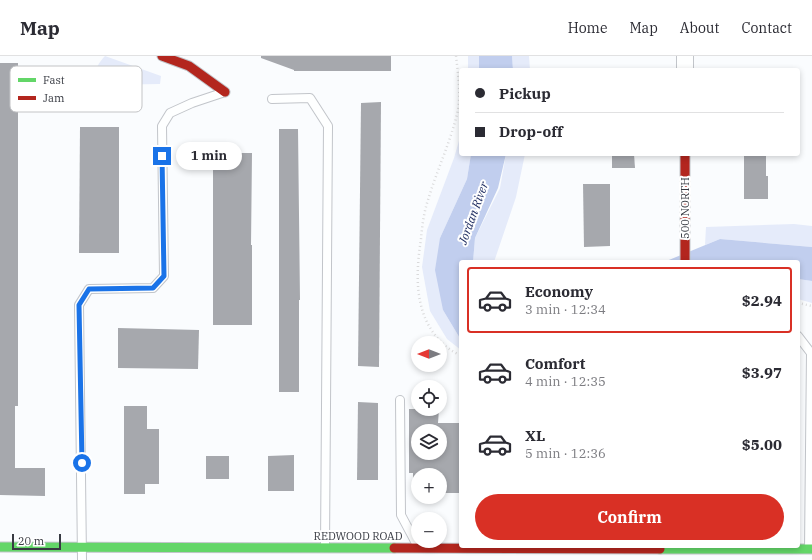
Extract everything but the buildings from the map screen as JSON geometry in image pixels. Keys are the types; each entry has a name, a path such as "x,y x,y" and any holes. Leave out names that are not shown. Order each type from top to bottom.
{"main road":[{"path":"162,56 189,66 225,92"},
{"name":"500 NORTH","path":"685,156 685,260"},
{"name":"REDWOOD ROAD","path":"0,547 326,548 418,554 532,548"},
{"name":"REDWOOD ROAD","path":"637,548 683,552 810,549"}],"street":[{"path":"685,56 685,68"}],"lane":[{"path":"189,66 191,56"},
{"path":"82,560 79,305 89,289 153,288 164,276 162,126 170,113 192,103 225,92"},
{"path":"272,99 310,98 328,126 326,548"},
{"path":"800,339 811,354 810,549"},
{"path":"400,400 401,515 418,554"}],"path":[{"path":"456,56 459,80 458,109 453,130 428,201 417,265 418,290 423,314 430,329 440,342 459,354"},
{"path":"800,303 812,306"}],"shaded area":[{"path":"105,56 133,66 98,66"},
{"path":"468,56 479,56 479,68 468,68"},
{"path":"512,56 529,56 530,68 513,68"},
{"path":"142,69 161,76 160,84 142,84"},
{"path":"459,141 459,156 471,156 467,179 440,238 443,310 459,337 459,348 447,339 447,336 445,336 430,311 422,267 427,230"},
{"path":"506,156 525,156 516,197 495,260 473,260 475,238 500,188"},
{"path":"794,224 812,226 812,247 720,239 705,245 706,227"},
{"path":"800,279 812,281 812,303 800,300"}],"water":[{"path":"479,56 512,56 513,68 479,68"},
{"name":"Jordan River","path":"471,156 506,156 498,188 475,238 473,260 459,260 459,337 443,310 435,270 440,238 467,179"},
{"path":"720,239 812,247 812,281 800,279 800,260 669,260"}],"traffic: fast":[{"path":"0,547 394,548"},
{"path":"660,549 812,549"}],"traffic: jam":[{"path":"162,56 189,66 225,92"},
{"path":"685,156 685,260"},
{"path":"394,548 660,549"}],"route":[{"path":"82,463 79,305 89,289 153,288 164,276 162,156"}]}
